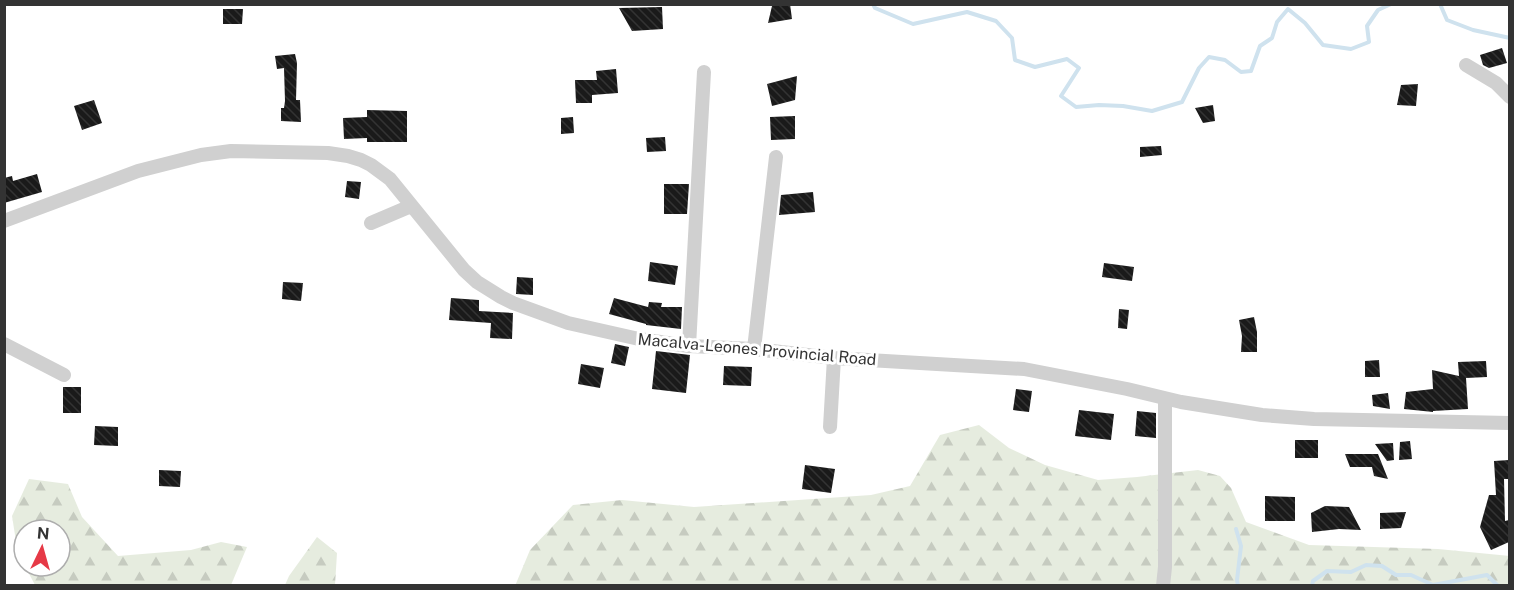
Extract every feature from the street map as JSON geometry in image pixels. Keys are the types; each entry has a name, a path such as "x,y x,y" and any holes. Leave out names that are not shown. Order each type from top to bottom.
{"street":[{"path":"1466,65 1496,83 1509,97"},
{"path":"689,346 704,72"},
{"name":"Macalva-Leones Provincial Road","path":"4,221 138,171 191,157 231,151 328,153 361,160 390,179 470,276 482,286 543,315 578,326 639,339 689,346 754,349 834,358 1024,369 1180,402 1262,416 1509,423"},
{"path":"754,349 776,157"},
{"path":"371,223 411,206"},
{"path":"4,344 64,375"},
{"path":"830,427 834,358"},
{"path":"1163,585 1165,567 1165,399"}],"green space":[{"path":"979,425 1009,448 1045,465 1098,480 1198,470 1220,476 1231,488 1246,522 1309,545 1438,549 1510,556 1509,586 515,586 530,550 573,505 622,500 694,507 871,495 910,486 940,435"},
{"path":"29,479 68,484 82,517 118,556 191,550 221,542 247,547 231,585 35,585 31,578 72,578 72,518 12,518"},
{"path":"317,537 337,553 335,585 285,585 289,576"}],"building":[{"path":"790,4 792,19 768,23 772,6"},
{"path":"662,7 663,29 632,31 619,8"},
{"path":"223,9 243,9 242,24 223,24"},
{"path":"1502,48 1507,63 1489,68 1483,65 1480,55"},
{"path":"295,54 297,63 296,100 300,100 301,122 281,121 281,108 284,108 285,101 284,68 277,69 275,56"},
{"path":"616,69 618,93 592,95 592,103 576,103 575,80 597,80 596,71"},
{"path":"797,76 795,100 772,106 767,84"},
{"path":"1418,84 1416,106 1397,105 1401,85"},
{"path":"94,100 102,123 82,130 74,106"},
{"path":"1213,105 1215,121 1203,123 1195,108"},
{"path":"367,110 407,111 407,142 367,142 367,138 344,139 343,118 367,117"},
{"path":"795,116 795,139 771,140 770,117"},
{"path":"573,117 574,133 561,134 561,118"},
{"path":"665,137 666,151 647,152 646,138"},
{"path":"1161,146 1162,155 1140,157 1140,147"},
{"path":"37,174 42,192 4,203 4,178 12,176 13,181"},
{"path":"347,181 361,182 359,199 345,197"},
{"path":"664,184 689,184 687,214 664,214"},
{"path":"813,192 815,212 779,215 781,195"},
{"path":"650,262 678,266 675,285 648,281"},
{"path":"1104,263 1134,267 1132,281 1102,277"},
{"path":"517,277 533,278 533,295 516,294"},
{"path":"283,282 303,283 301,301 282,299"},
{"path":"451,298 479,300 479,311 513,313 512,339 490,338 491,323 449,320"},
{"path":"614,298 648,307 649,302 662,303 661,307 682,307 681,329 646,325 609,314"},
{"path":"1119,309 1129,310 1127,329 1118,328"},
{"path":"1254,317 1257,352 1241,352 1242,336 1239,320"},
{"path":"615,344 629,347 625,366 611,363"},
{"path":"656,351 690,355 686,393 652,389"},
{"path":"1379,360 1380,377 1365,377 1365,361"},
{"path":"1486,361 1487,377 1466,378 1468,409 1433,412 1404,409 1406,392 1433,389 1432,370 1459,376 1458,362"},
{"path":"581,364 604,368 600,388 578,384"},
{"path":"724,366 752,367 751,386 723,385"},
{"path":"63,387 81,387 81,413 63,413"},
{"path":"1016,389 1032,391 1029,412 1013,410"},
{"path":"1388,393 1390,409 1373,406 1372,395"},
{"path":"1079,410 1114,414 1111,440 1075,436"},
{"path":"1137,411 1156,413 1156,438 1135,436"},
{"path":"95,426 118,427 118,446 94,445"},
{"path":"1295,440 1318,440 1318,458 1295,458"},
{"path":"1410,441 1412,459 1399,460 1400,442"},
{"path":"1393,443 1394,460 1387,461 1375,444"},
{"path":"1345,454 1378,454 1388,479 1374,476 1372,467 1350,467"},
{"path":"1509,460 1509,479 1504,479 1505,521 1509,520 1509,542 1491,550 1480,527 1489,495 1496,495 1494,461"},
{"path":"805,465 835,469 831,493 802,489"},
{"path":"159,470 181,471 180,487 159,486"},
{"path":"1265,496 1295,497 1295,521 1265,521"},
{"path":"1325,506 1349,507 1361,530 1339,529 1312,532 1311,513"},
{"path":"1406,512 1401,528 1380,529 1380,513"}],"waterway":[{"path":"873,4 875,8 913,24 967,12 996,21 1012,38 1015,60 1035,67 1067,59 1079,68 1061,96 1076,107 1123,106 1152,111 1182,102 1199,68 1209,57 1225,60 1241,72 1251,71 1260,46 1272,38 1277,22 1288,9 1305,23 1323,45 1351,49 1369,42 1367,26 1378,10 1391,4"},
{"path":"1440,4 1447,20 1473,30 1510,38"},
{"path":"1236,529 1241,546 1238,586"},
{"path":"1312,586 1313,581 1327,571 1351,572 1366,565 1382,566 1396,575 1411,575 1433,585 1487,575 1498,586"}]}
